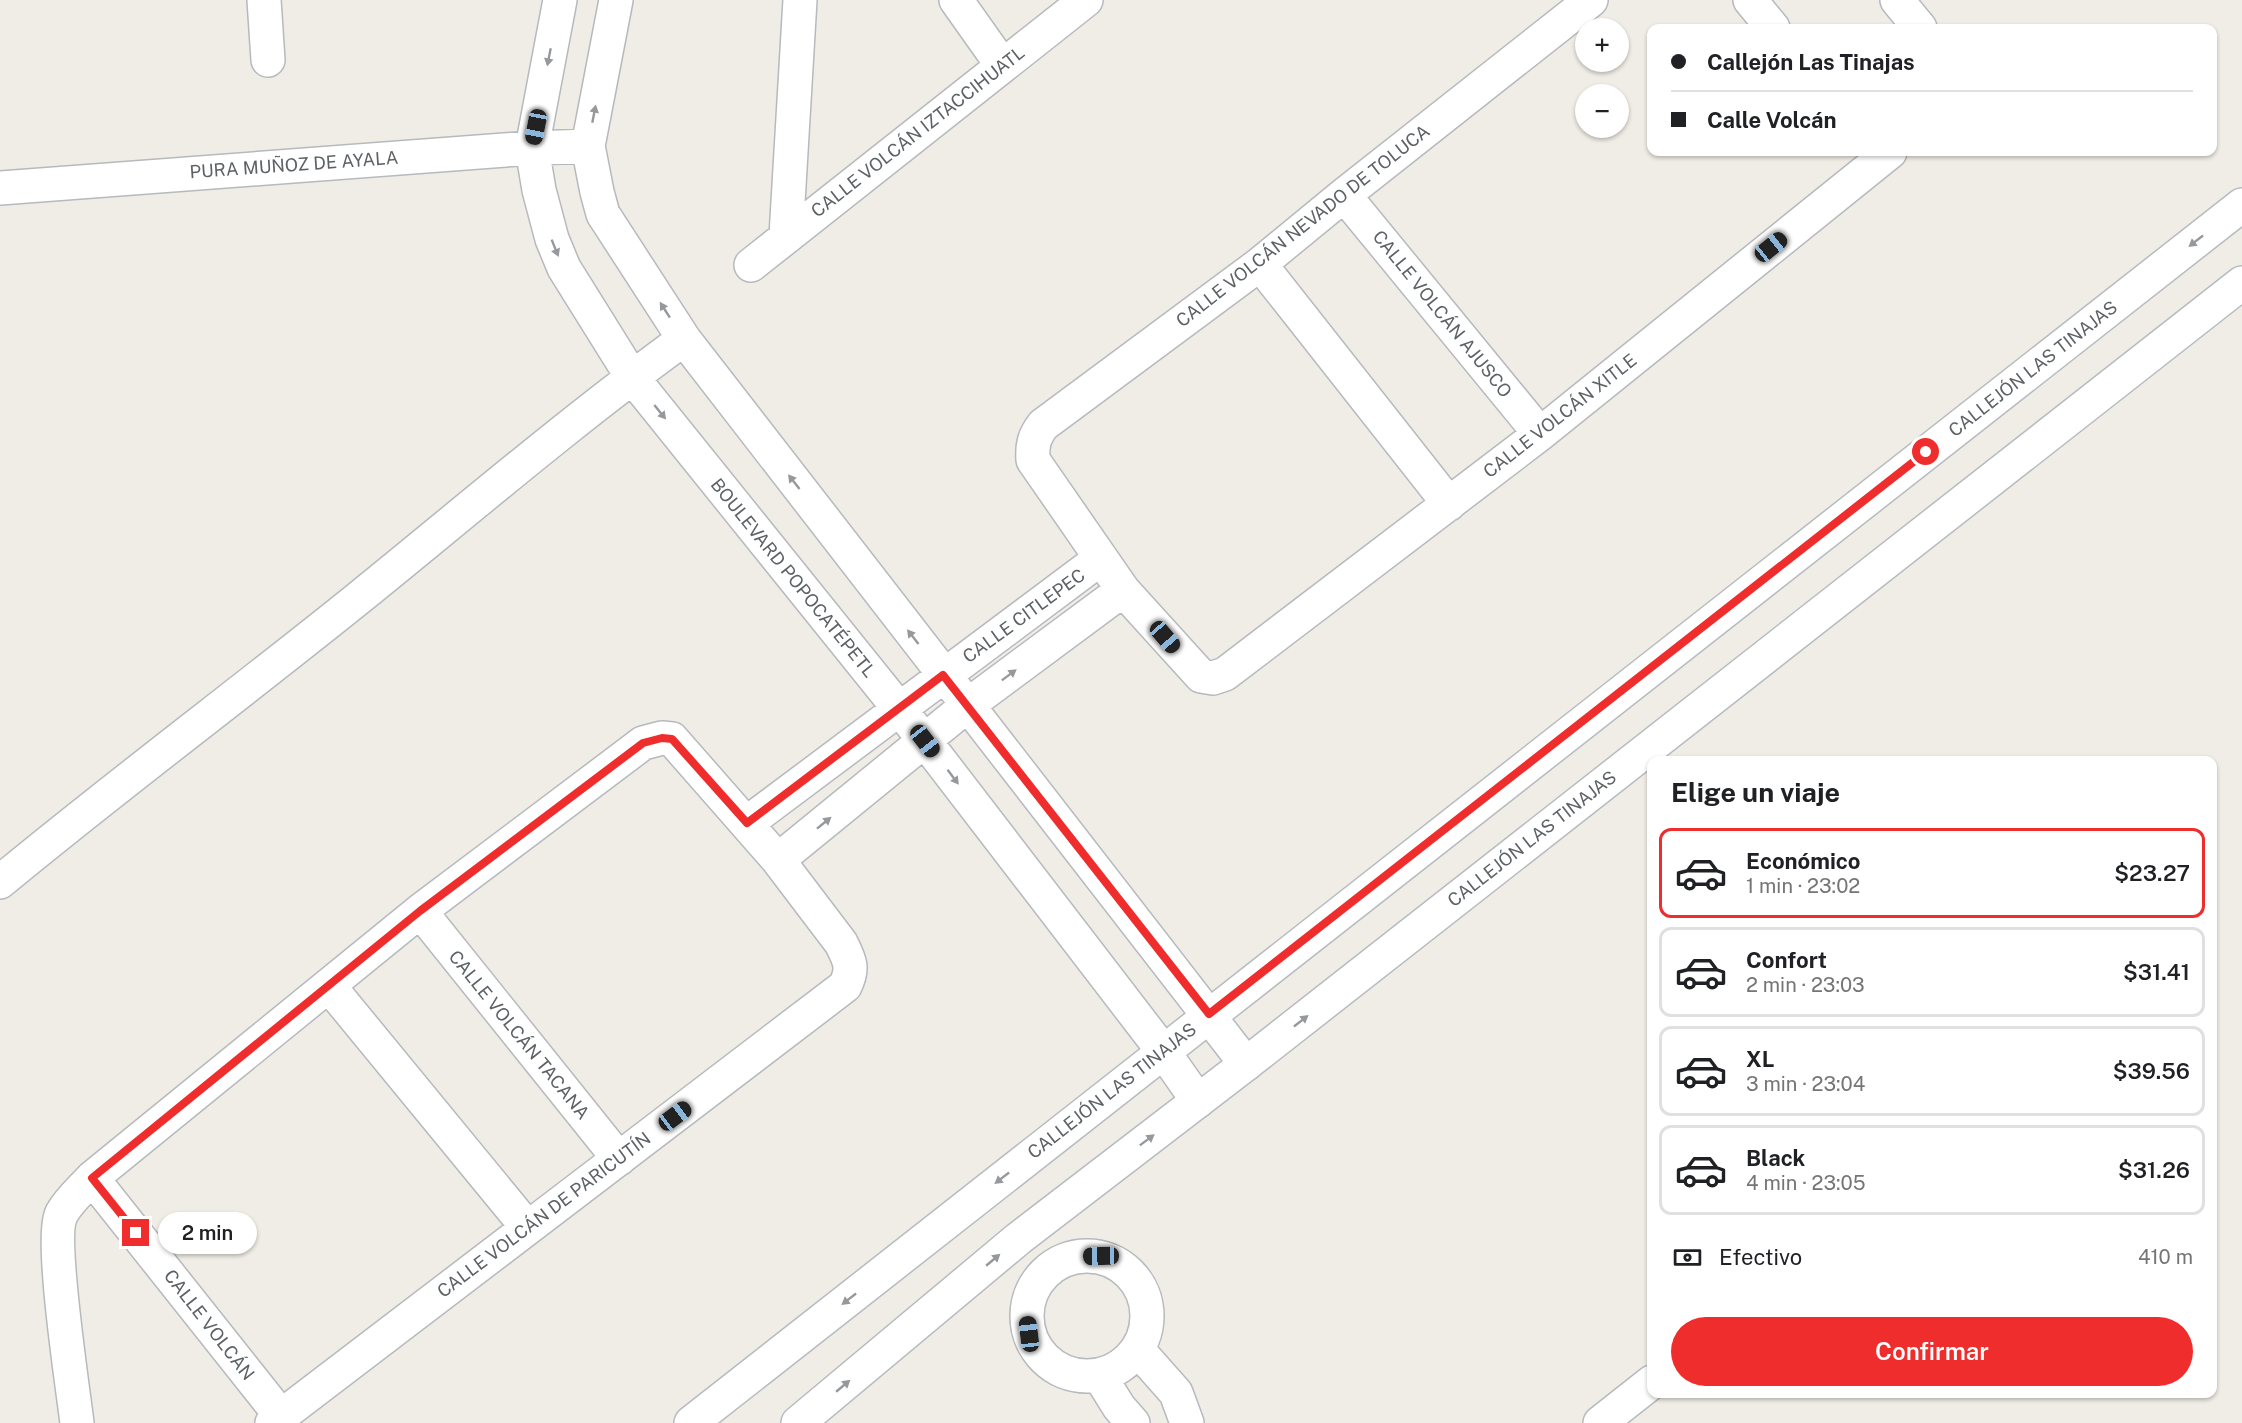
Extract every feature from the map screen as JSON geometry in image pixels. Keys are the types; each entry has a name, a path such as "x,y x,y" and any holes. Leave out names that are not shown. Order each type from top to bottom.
{"street":[{"path":"264,0 268,60"},
{"name":"BOULEVARD POPOCATÉPETL","path":"561,0 532,148 539,189 552,239 564,268 632,377 925,741 1163,1051 1198,1101"},
{"path":"616,0 588,146 603,214 684,339 1246,1064"},
{"path":"786,236 800,0"},
{"path":"956,0 1002,65"},
{"name":"CALLE VOLCÁN IZTACCIHUATL","path":"751,265 1086,0"},
{"name":"CALLE VOLCÁN NEVADO DE TOLUCA","path":"1100,560 1033,460 1032,446 1043,425 1260,264 1591,0"},
{"path":"1750,0 1770,24"},
{"path":"1897,0 1917,24"},
{"name":"PURA MUÑOZ DE AYALA","path":"0,188 532,148 588,146"},
{"name":"CALLE VOLCÁN XITLE","path":"1123,590 1201,676 1213,678 1225,675 1540,434 1878,156"},
{"name":"CALLE VOLCÁN AJUSCO","path":"1344,195 1540,434"},
{"name":"CALLEJÓN LAS TINAJAS","path":"691,1423 2242,205"},
{"path":"1260,264 1449,504"},
{"name":"CALLEJÓN LAS TINAJAS","path":"808,1420 1018,1239 1246,1064 2242,283"},
{"path":"0,882 632,377 684,339"},
{"path":"1100,560 1123,590"},
{"name":"CALLE CITLEPEC","path":"747,823 1100,560"},
{"name":"CALLE CITLEPEC","path":"778,860 968,705 1123,590"},
{"path":"77,1423 61,1287 58,1246 61,1215 92,1178 420,911 643,743 662,738 672,739 778,860"},
{"name":"CALLE VOLCÁN DE PARICUTÍN","path":"276,1419 845,986 851,973 848,958 841,944 778,860"},
{"name":"CALLE VOLCÁN TACANA","path":"420,911 619,1159"},
{"path":"329,986 526,1227"},
{"name":"CALLE VOLCÁN","path":"92,1178 276,1419"},
{"path":"1018,1239 1044,1273"},
{"path":"1101,1256 1127,1269 1144,1294 1149,1310 1144,1339 1138,1350 1119,1367 1099,1375 1077,1376 1056,1368 1039,1354 1029,1334 1026,1312 1032,1291 1044,1273 1070,1257 1101,1256"},
{"path":"1138,1350 1176,1393 1187,1423"},
{"path":"1099,1375 1119,1407 1133,1423"},
{"path":"1600,1423 1647,1386"}],"route":[{"path":"136,1233 92,1178 420,911 643,743 662,738 672,739 747,823 943,675 1209,1014 1926,452"}]}
